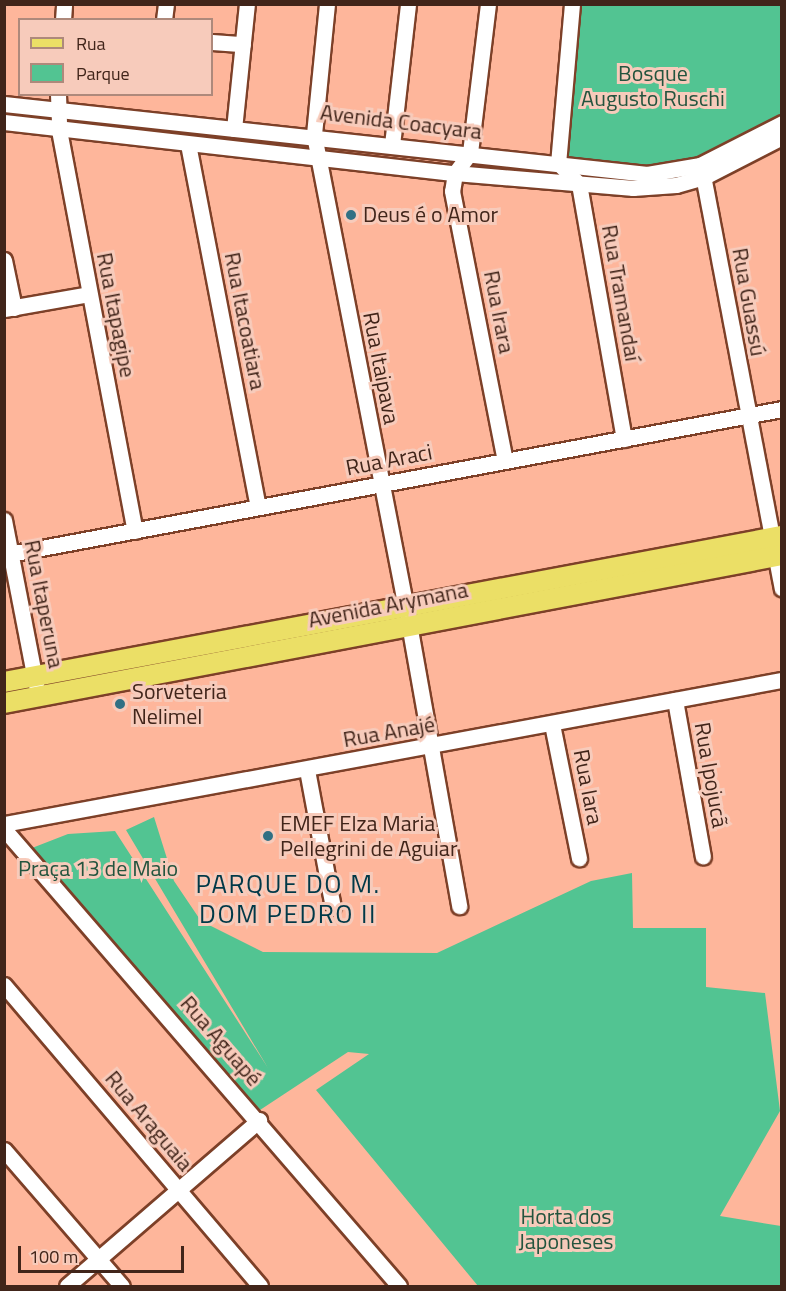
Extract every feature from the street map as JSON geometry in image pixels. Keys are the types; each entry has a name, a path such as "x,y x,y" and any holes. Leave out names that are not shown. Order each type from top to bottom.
{"main road":[{"name":"Avenida Arymana","path":"4,703 407,617 778,547"},
{"name":"Avenida Arymana","path":"4,682 407,617"}],"street":[{"path":"234,129 247,4"},
{"name":"Rua Itaipava","path":"327,4 314,135 407,617 459,906"},
{"path":"392,145 408,4"},
{"path":"455,173 470,153 488,4"},
{"path":"572,4 558,163 579,184"},
{"path":"213,42 243,44"},
{"name":"Avenida Coacyara","path":"4,104 58,101 234,129 314,135 647,174 702,171 782,123"},
{"name":"Rua Itapagipe","path":"58,101 59,130 135,531"},
{"name":"Avenida Coacyara","path":"4,122 455,173 644,188 702,171 782,137"},
{"name":"Rua Itacoatiara","path":"188,144 258,506"},
{"name":"Rua Guassú","path":"702,171 747,416 778,547 782,588"},
{"name":"Rua Irara","path":"455,173 452,191 505,460"},
{"name":"Rua Tramandaí","path":"579,184 624,439"},
{"path":"4,260 9,309 89,294"},
{"name":"Rua Araci","path":"8,554 258,506 381,486 505,460 782,409"},
{"name":"Rua Itaperuna","path":"4,520 8,554 38,697"},
{"name":"Rua Anajé","path":"4,824 430,748 782,680"},
{"name":"Rua Ipojucã","path":"675,700 703,857"},
{"name":"Rua Iara","path":"552,724 579,858"},
{"path":"307,770 333,907"},
{"name":"Rua Aguapé","path":"4,829 259,1120 399,1287"},
{"name":"Rua Araguaia","path":"4,985 260,1287"},
{"path":"67,1287 259,1120"},
{"path":"4,1150 122,1287"}],"green space":[{"name":"Bosque Augusto Ruschi","path":"574,5 781,5 781,115 695,160 657,168 564,160"},
{"path":"154,817 174,881 201,921 263,952 437,953 591,881 632,873 633,928 706,928 706,987 765,993 780,1111 720,1216 781,1226 781,1286 478,1286 316,1090 369,1054 348,1052 260,1110 32,848 68,834 115,831 268,1068 126,830"}],"place":[{"name":"Deus é o Amor","path":"351,215"},
{"name":"Sorveteria Nelimel","path":"120,704"},
{"name":"EMEF Elza Maria Pellegrini de Aguiar","path":"268,836"}],"district":[{"name":"PARQUE DO M. DOM PEDRO II","path":"288,899"}],"park label":[{"name":"Praça 13 de Maio","path":"98,869"},
{"name":"Horta dos Japoneses","path":"566,1228"}]}
